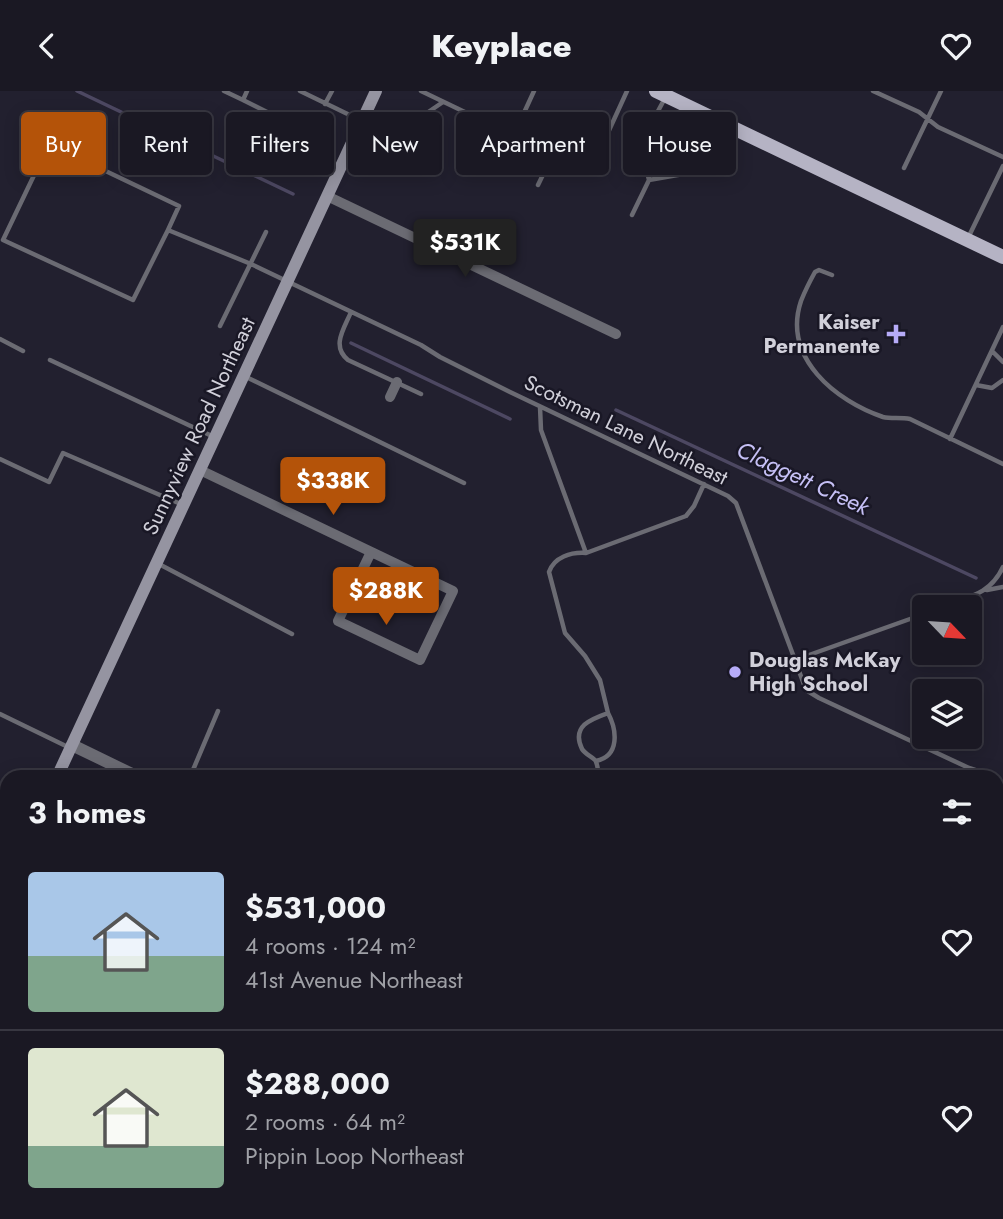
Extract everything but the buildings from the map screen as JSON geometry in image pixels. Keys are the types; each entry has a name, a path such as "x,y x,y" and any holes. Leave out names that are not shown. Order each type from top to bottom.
{"main road":[{"name":"Sunnyview Road Northeast","path":"366,112 376,91"},
{"path":"661,93 700,112"},
{"path":"736,130 1003,257"},
{"name":"Sunnyview Road Northeast","path":"60,770 348,151"}],"street":[{"path":"327,196 616,334"},
{"path":"390,397 397,382"},
{"path":"200,470 453,591 420,660 338,621 371,552"},
{"path":"71,746 123,770"}],"lane":[{"path":"223,91 267,112"},
{"path":"243,100 247,91"},
{"path":"300,91 348,114"},
{"path":"326,104 332,91"},
{"path":"421,91 465,112"},
{"path":"524,112 534,91"},
{"path":"609,128 627,91"},
{"path":"873,91 919,112 938,127 1003,157"},
{"path":"904,168 940,91"},
{"path":"655,112 661,93"},
{"path":"429,112 444,102"},
{"path":"49,144 179,206 168,230 133,300 3,240 49,144"},
{"path":"967,240 1003,166"},
{"path":"538,185 543,175"},
{"path":"632,215 649,180 648,175"},
{"path":"649,180 678,175"},
{"name":"Scotsman Lane Northeast","path":"168,230 251,264 421,345 540,407 728,496 736,503 806,690 975,770"},
{"path":"220,326 266,233"},
{"path":"832,275 819,270 815,272 800,303 798,329 804,357 820,378 840,396 886,418 910,419 1003,464"},
{"path":"351,312 339,339 341,354 348,360 421,394"},
{"path":"950,439 1003,327"},
{"path":"0,339 23,351"},
{"path":"992,351 1003,362"},
{"path":"50,360 215,437"},
{"path":"244,376 464,483"},
{"path":"976,385 992,388 1003,380"},
{"path":"540,407 541,430 586,553"},
{"path":"0,459 49,482 63,453 183,505"},
{"path":"596,761 609,754 616,736 600,680 585,656 565,633 549,572 551,566 559,558 577,552 586,553 688,514 704,484"},
{"path":"156,563 292,634"},
{"path":"986,590 994,584 1003,567"},
{"path":"973,595 1003,587"},
{"path":"795,660 912,618"},
{"path":"193,770 218,711"},
{"path":"598,770 596,761 583,751 580,732 586,721 608,713"},
{"path":"0,714 71,746"}],"waterway":[{"name":"Claggett Creek","path":"77,91 293,194"},
{"name":"Claggett Creek","path":"351,343 510,419"},
{"name":"Claggett Creek","path":"616,410 976,578"}],"place":[{"name":"Kaiser Permanente","path":"896,334"},
{"name":"Douglas McKay High School","path":"735,672"}]}
